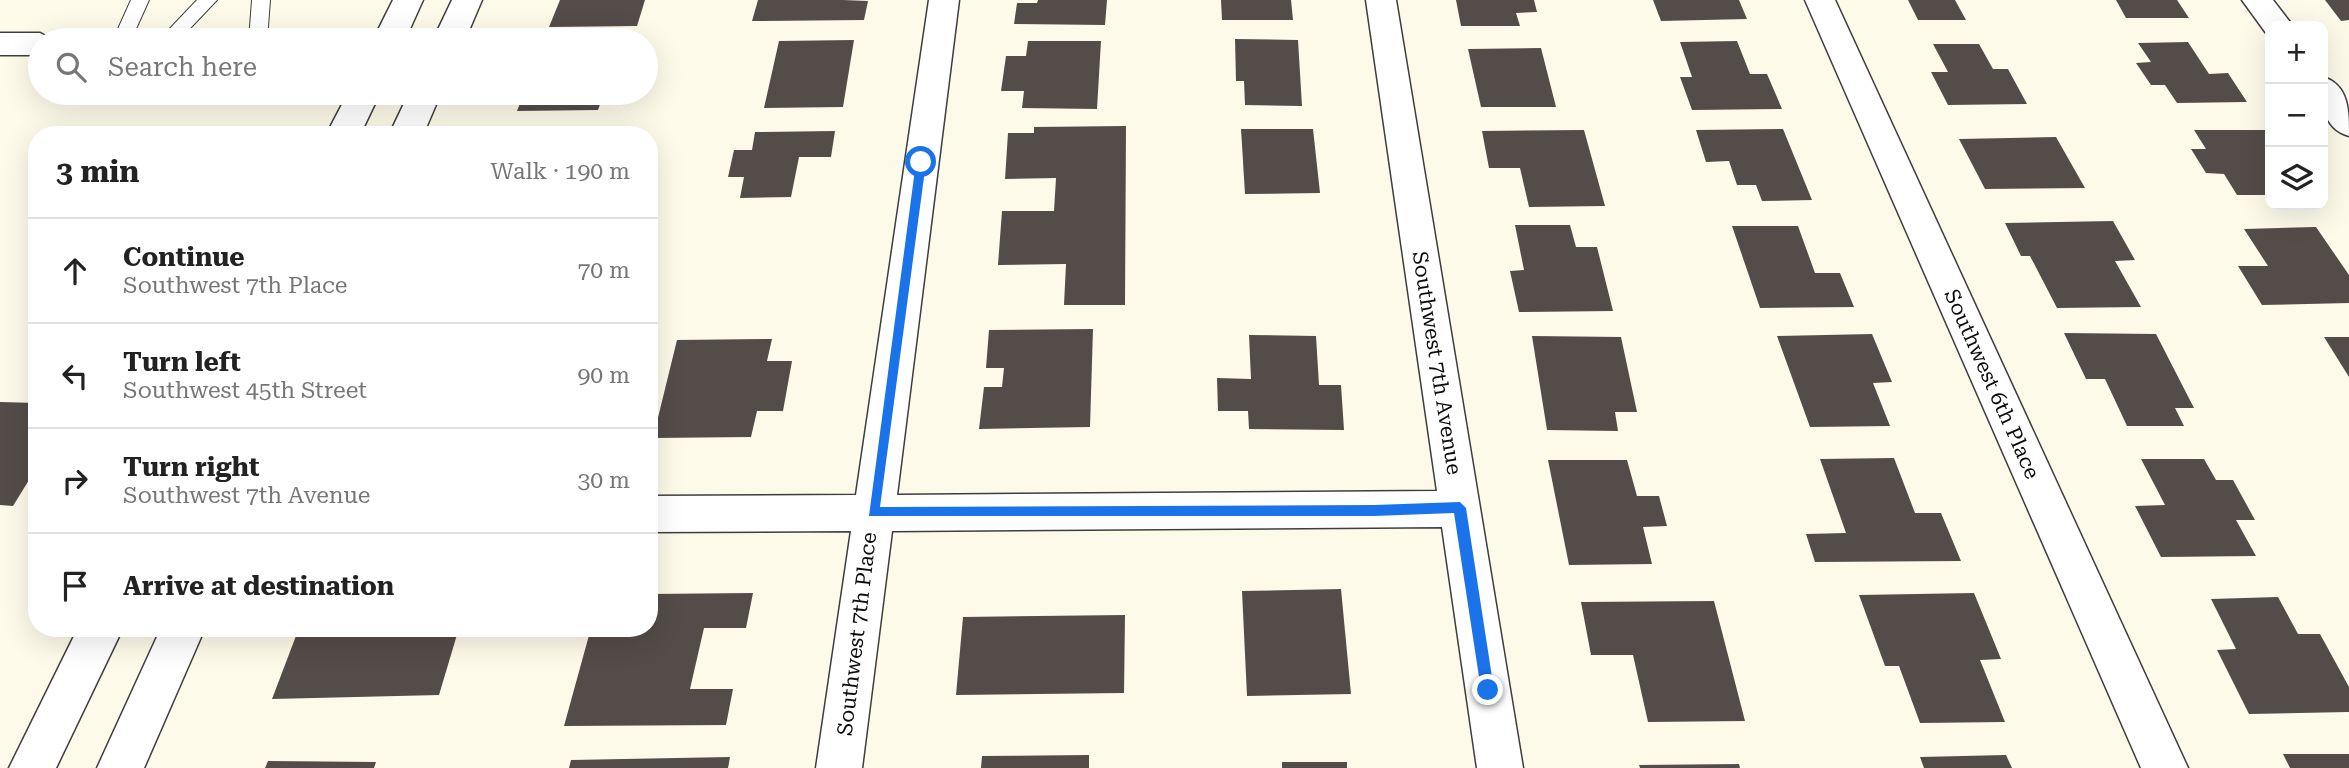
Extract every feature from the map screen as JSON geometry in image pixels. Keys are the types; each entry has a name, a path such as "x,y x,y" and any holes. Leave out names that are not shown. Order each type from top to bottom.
{"street":[{"path":"395,28 408,0"},
{"path":"454,28 467,0"},
{"name":"Southwest 7th Place","path":"839,768 944,0"},
{"name":"Southwest 7th Avenue","path":"1381,0 1500,768"},
{"name":"Southwest 6th Place","path":"1820,0 2165,768"},
{"path":"2257,0 2273,21"},
{"path":"0,44 28,44"},
{"path":"2328,95 2349,124"},
{"path":"347,126 357,105"},
{"path":"410,126 420,105"},
{"path":"658,514 1360,511 1460,508"},
{"path":"32,768 97,637"},
{"path":"120,768 179,637"}],"lane":[{"path":"127,28 140,0"},
{"path":"180,28 208,0"},
{"path":"259,28 261,0"}],"building":[{"path":"560,0 645,0 637,26 549,27"},
{"path":"758,0 868,1 864,20 752,21"},
{"path":"1038,0 1107,0 1105,25 1014,24 1017,3 1037,3"},
{"path":"1221,0 1291,0 1293,20 1222,20"},
{"path":"1456,0 1534,0 1537,12 1516,13 1520,26 1461,26"},
{"path":"1653,0 1739,0 1747,19 1661,21"},
{"path":"1908,0 1955,0 1966,20 1918,20"},
{"path":"2116,0 2177,0 2189,18 2126,18"},
{"path":"2325,0 2349,0 2349,20 2341,21"},
{"path":"1235,39 1298,40 1302,106 1245,105 1244,81 1236,81"},
{"path":"854,40 843,107 764,108 779,41"},
{"path":"1028,41 1101,41 1097,109 1022,108 1024,91 1001,91 1006,56 1026,56"},
{"path":"1737,41 1750,74 1767,74 1782,109 1692,110 1680,77 1692,77 1680,42"},
{"path":"2188,42 2209,74 2228,73 2247,102 2177,103 2165,85 2151,85 2136,63 2151,62 2138,43"},
{"path":"1933,44 1979,44 1993,69 2008,69 2027,104 1948,105 1931,72 1948,72"},
{"path":"1541,48 1556,107 1481,107 1468,49"},
{"path":"519,105 600,105 598,110 517,111"},
{"path":"1126,126 1125,305 1064,305 1066,264 998,265 1002,211 1054,211 1056,178 1005,179 1008,133 1034,133 1034,127"},
{"path":"1241,129 1313,129 1320,193 1245,194"},
{"path":"1783,129 1812,200 1762,201 1756,185 1737,185 1729,161 1706,162 1696,130"},
{"path":"1584,130 1605,206 1529,207 1520,168 1489,168 1482,131"},
{"path":"2194,130 2265,130 2265,195 2237,195 2224,174 2206,173 2191,149 2206,149"},
{"path":"835,131 831,157 799,157 791,197 740,198 744,177 728,177 734,150 752,150 755,132"},
{"path":"2056,137 2085,188 1985,189 1959,139"},
{"path":"2113,221 2135,260 2115,261 2141,307 2057,308 2030,256 2021,256 2005,223"},
{"path":"1515,225 1570,225 1576,247 1597,247 1613,311 1519,312 1510,271 1524,270"},
{"path":"1732,226 1798,226 1815,273 1840,273 1854,307 1760,308"},
{"path":"2316,227 2349,275 2349,303 2262,305 2238,266 2268,266 2244,229"},
{"path":"1093,329 1090,427 979,429 984,387 1002,387 1004,368 986,368 989,330"},
{"path":"2064,333 2156,334 2194,408 2175,408 2184,426 2127,426 2105,379 2086,379"},
{"path":"1872,334 1892,382 1873,383 1890,426 1810,427 1777,336"},
{"path":"1249,335 1316,336 1319,385 1341,385 1344,430 1249,429 1248,411 1218,411 1217,378 1251,379"},
{"path":"1532,336 1621,337 1637,412 1615,412 1618,431 1547,430"},
{"path":"2324,337 2349,337 2349,377"},
{"path":"772,339 767,361 792,361 783,411 757,411 751,437 658,438 658,418 677,340"},
{"path":"0,402 28,403 28,482 13,506 0,505"},
{"path":"1894,458 1915,513 1941,513 1961,561 1815,562 1806,534 1846,533 1820,459"},
{"path":"2141,459 2204,459 2216,480 2233,480 2255,520 2236,520 2256,556 2161,557 2135,506 2165,505"},
{"path":"1548,460 1627,460 1637,496 1659,496 1667,526 1643,527 1652,564 1569,565"},
{"path":"1341,589 1351,694 1247,696 1242,591"},
{"path":"753,593 746,628 704,628 690,689 733,689 726,725 564,726 589,637 658,637 658,594"},
{"path":"1974,593 2001,659 1980,660 2005,722 1920,723 1899,666 1885,666 1859,595"},
{"path":"2278,597 2298,634 2320,634 2349,687 2349,712 2249,714 2217,650 2236,649 2211,599"},
{"path":"1714,601 1745,721 1648,722 1633,655 1591,655 1581,602"},
{"path":"1125,615 1124,693 956,695 963,617"},
{"path":"296,637 456,637 439,695 272,699"},
{"path":"2283,754 2349,754 2349,768 2290,768"},
{"path":"1089,755 1089,768 981,768 982,756"},
{"path":"2006,755 2012,768 1924,768 1920,757"},
{"path":"730,757 728,768 569,768 571,760"},
{"path":"268,761 376,762 374,768 265,768"},
{"path":"1282,762 1347,762 1347,768 1282,768"},
{"path":"1739,764 1740,768 1640,768 1639,765"}],"route":[{"path":"921,162 873,512 1374,511 1460,508 1488,690"}]}
